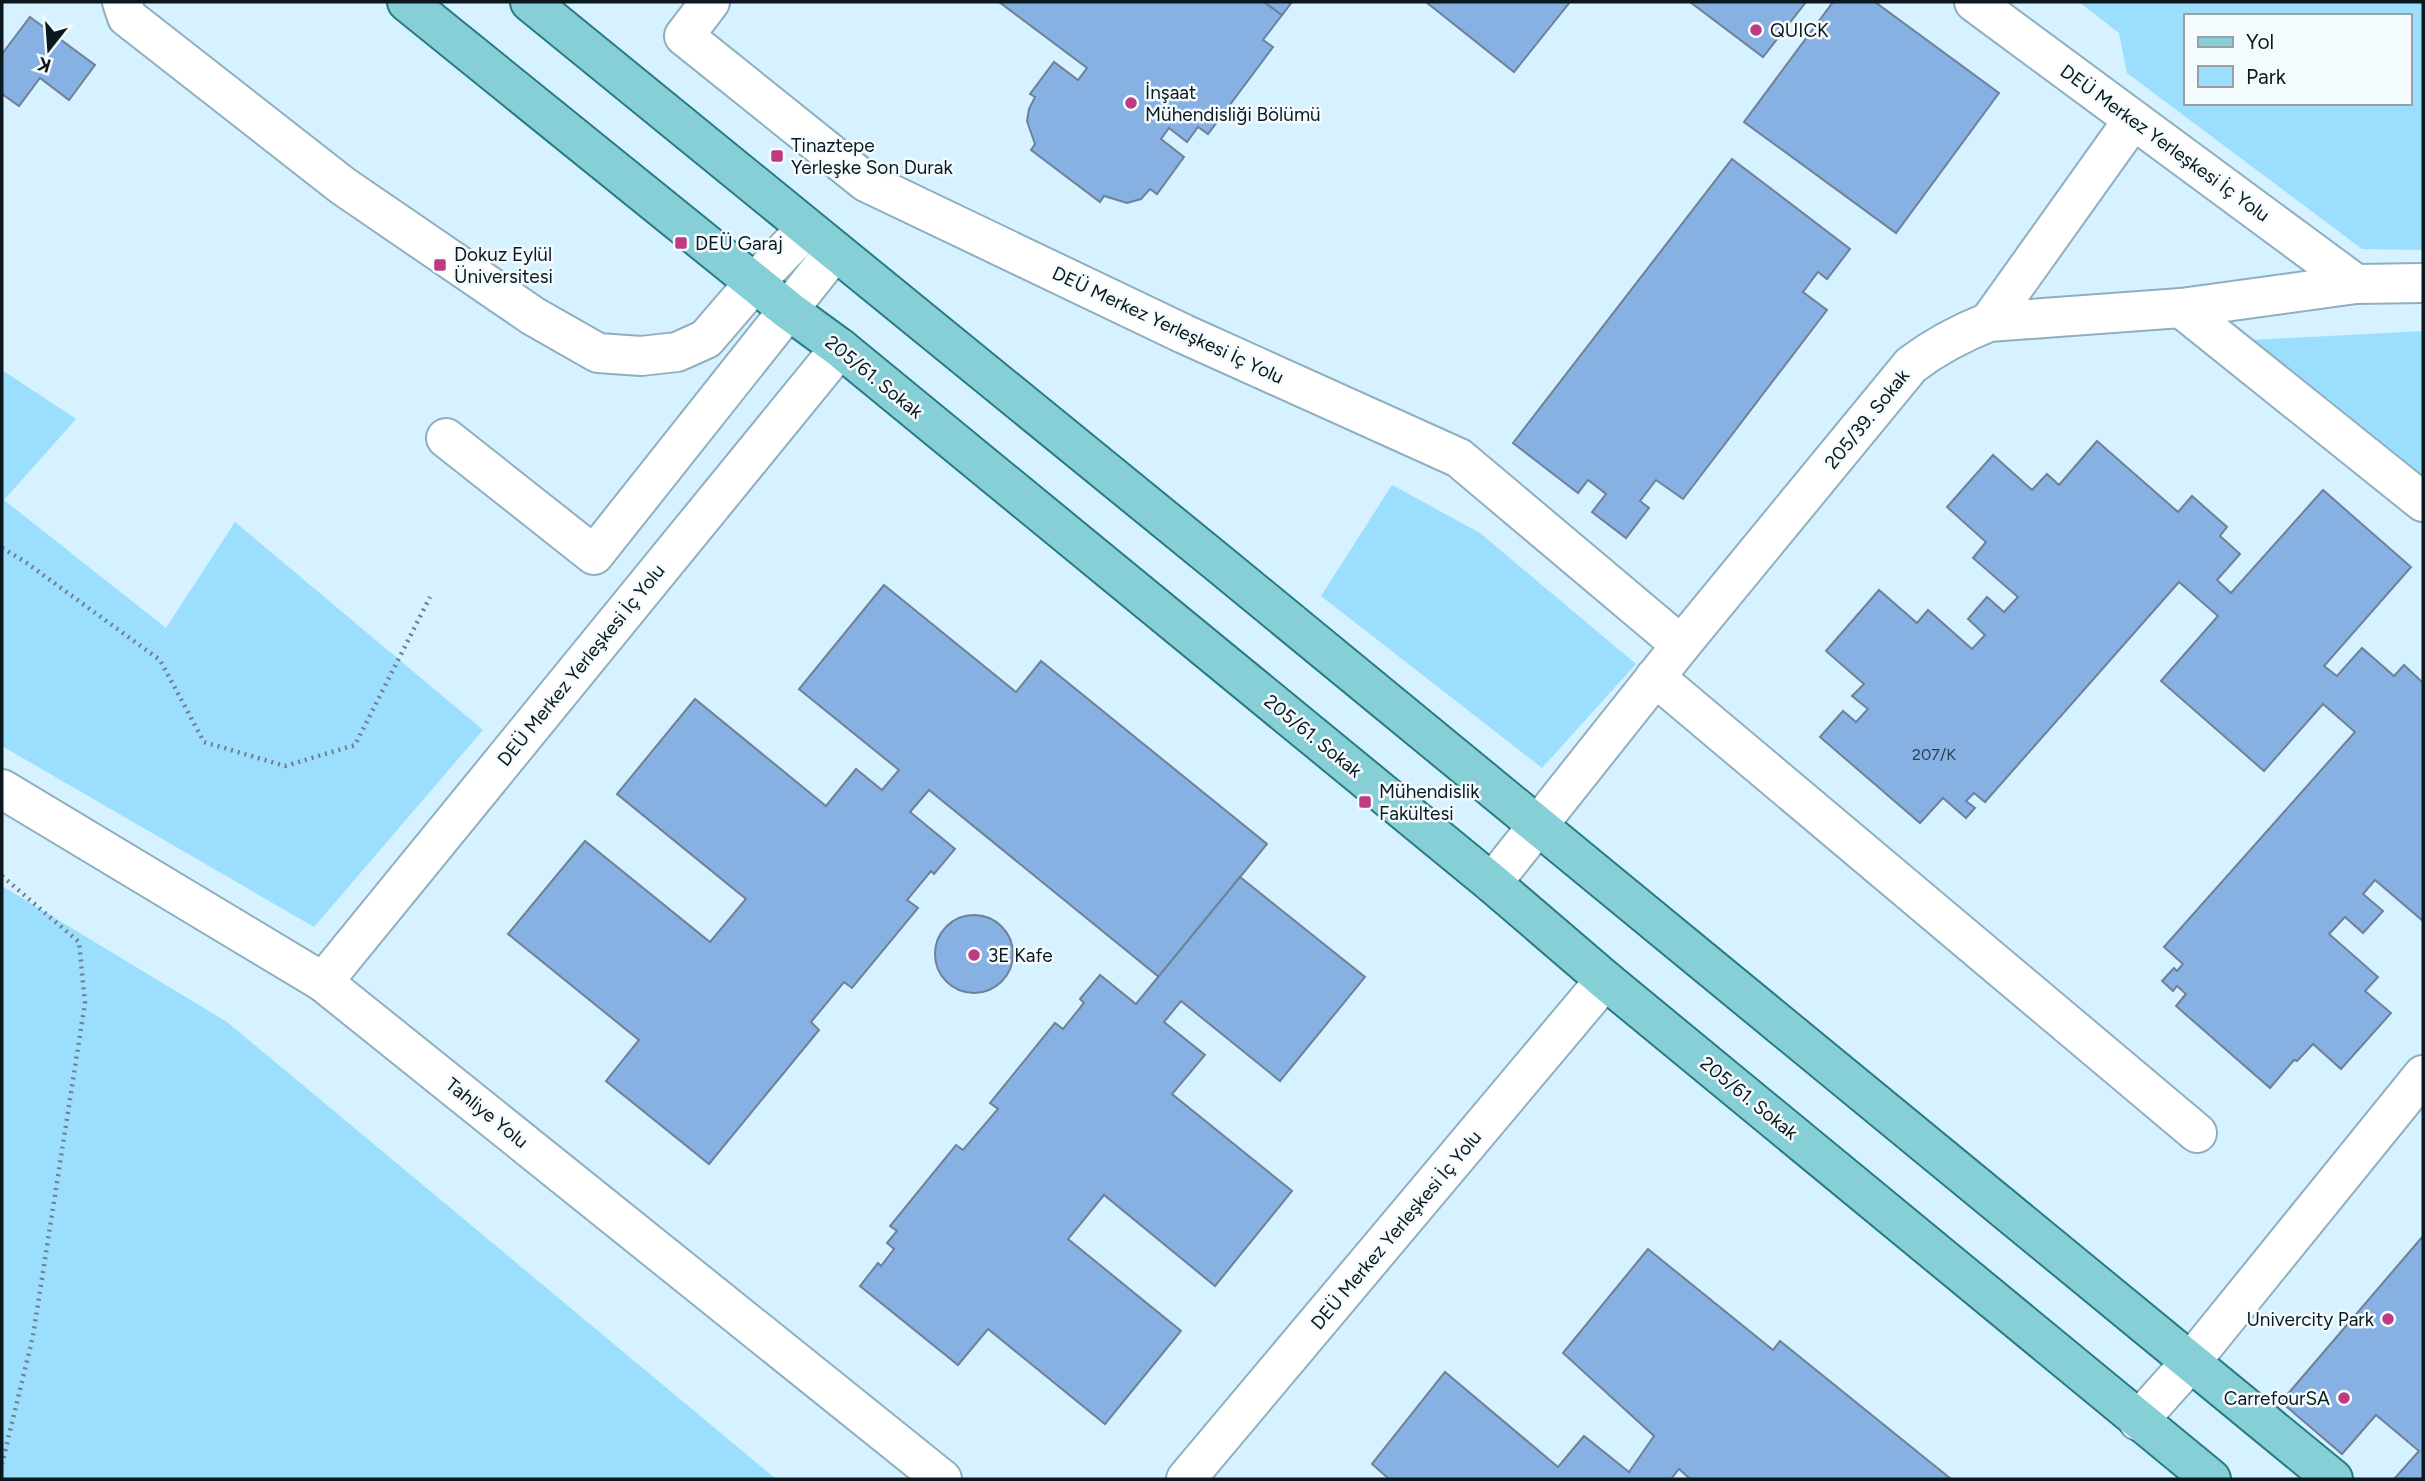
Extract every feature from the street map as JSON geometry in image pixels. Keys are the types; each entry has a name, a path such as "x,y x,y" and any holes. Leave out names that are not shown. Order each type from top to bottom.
{"main road":[{"name":"205/61. Sokak","path":"407,2 788,310 839,348 1492,883 1605,980 2211,1479"},
{"path":"530,2 1537,825 2189,1364 2333,1479"}],"street":[{"path":"122,2 127,17 343,186 533,316 597,353 640,356 677,352 706,339 755,282 820,240"},
{"name":"DEÜ Merkez Yerleşkesi İç Yolu","path":"710,2 684,36 866,182 1184,334 1459,458 1681,645"},
{"name":"DEÜ Merkez Yerleşkesi İç Yolu","path":"1973,2 2356,284"},
{"path":"1990,322 2133,120"},
{"path":"446,438 594,555 788,310 820,240"},
{"name":"205/39. Sokak","path":"1492,883 1655,677 1911,365 1930,350 1961,333 1990,322 2181,308 2356,284 2423,283"},
{"path":"2181,308 2423,502"},
{"name":"DEÜ Merkez Yerleşkesi İç Yolu","path":"323,982 839,348"},
{"path":"1655,677 2197,1133"},
{"name":"Tahliye Yolu","path":"2,789 323,982 943,1479"},
{"name":"DEÜ Merkez Yerleşkesi İç Yolu","path":"1186,1479 1605,980"},
{"path":"2138,1421 2189,1364 2423,1075"}],"path":[{"path":"2,548 160,660 204,742 285,766 355,745 430,597"},
{"path":"2,876 79,942 85,1003 33,1336 2,1464"}],"green space":[{"path":"2079,2 2423,2 2423,250 2362,249 2127,73 2119,33"},
{"path":"2423,331 2423,503 2212,342"},
{"path":"2,370 76,419 4,500 166,628 235,522 483,730 314,927 2,746"},
{"path":"1392,485 1480,533 1636,664 1542,768 1321,596"},
{"path":"2,886 227,1022 776,1479 2,1479"}],"building":[{"name":"İnşaat Mühendisliği Bölümü","path":"999,2 1264,2 1282,15 1263,40 1273,47 1208,134 1198,127 1187,142 1169,128 1161,139 1184,157 1157,194 1150,189 1141,199 1127,203 1104,196 1100,202 1031,150 1035,144 1027,121 1035,97 1030,94 1054,62 1078,80 1087,68"},
{"path":"1264,2 1292,2 1282,15"},
{"path":"1426,2 1570,2 1514,72"},
{"name":"QUICK","path":"1690,2 1806,2 1763,57"},
{"path":"1833,2 1875,2 1999,93 1896,233 1744,122"},
{"path":"30,17 95,65 69,100 40,78 19,106 2,94 2,54"},
{"path":"1732,159 1850,249 1827,279 1818,272 1803,292 1827,310 1683,499 1656,480 1640,501 1649,508 1626,538 1592,512 1606,494 1588,480 1578,493 1513,443"},
{"path":"2097,441 2178,512 2192,496 2227,527 2220,536 2240,554 2217,580 2231,593 2323,490 2411,567 2324,666 2337,676 2362,648 2394,676 2404,665 2423,683 2423,921 2375,880 2363,894 2383,911 2363,933 2345,917 2329,934 2378,977 2365,991 2391,1013 2341,1069 2313,1044 2297,1061 2294,1060 2270,1088 2176,1006 2186,994 2177,986 2173,991 2162,981 2174,968 2177,971 2183,964 2164,947 2355,732 2323,704 2264,771 2161,681 2218,616 2179,582 1985,802 1974,793 1966,801 1975,808 1966,818 1943,798 1920,823 1820,737 1843,711 1856,722 1868,709 1852,696 1864,684 1826,651 1879,590 1917,623 1928,610 1972,649 1985,635 1968,619 1987,597 2004,612 2018,597 1973,558 1986,542 1947,507 1993,455 2032,490 2047,474 2059,485"},
{"path":"884,585 1016,692 1041,661 1267,844 1159,977 929,790 910,812 955,849 934,874 931,871 907,900 918,908 852,988 844,982 811,1022 819,1030 709,1164 606,1081 639,1040 508,934 585,841 710,942 746,899 617,794 695,699 826,806 856,769 882,790 899,770 799,689"},
{"path":"1240,877 1365,977 1280,1081 1181,1001 1164,1022 1205,1055 1172,1094 1292,1191 1215,1286 1104,1195 1068,1239 1181,1331 1105,1424 988,1329 958,1365 860,1286 878,1263 881,1266 894,1249 887,1243 897,1231 890,1226 956,1145 963,1150 998,1109 990,1103 1055,1023 1063,1029 1084,1003 1080,999 1100,975 1136,1004"},
{"name":"3E Kafe","path":"974,915 989,918 1001,927 1010,939 1013,954 1010,969 1001,981 989,990 974,993 959,990 947,981 938,969 935,954 938,939 947,927 959,918"},
{"name":"Univercity Park","path":"2423,1236 2423,1479 2394,1479 2419,1451 2376,1415 2342,1454 2281,1402"},
{"path":"1648,1249 1773,1350 1780,1341 1951,1479 1690,1479 1679,1469 1671,1479 1389,1479 1372,1464 1445,1372 1558,1467 1584,1436 1629,1472 1654,1436 1563,1353"}],"place":[{"name":"QUICK","path":"1756,30"},
{"name":"İnşaat Mühendisliği Bölümü","path":"1131,103"},
{"name":"Tinaztepe Yerleşke Son Durak","path":"777,156"},
{"name":"DEÜ Garaj","path":"681,243"},
{"name":"Dokuz Eylül Üniversitesi","path":"440,265"},
{"name":"Mühendislik Fakültesi","path":"1365,802"},
{"name":"3E Kafe","path":"974,955"},
{"name":"Univercity Park","path":"2388,1319"},
{"name":"CarrefourSA","path":"2344,1398"}]}
